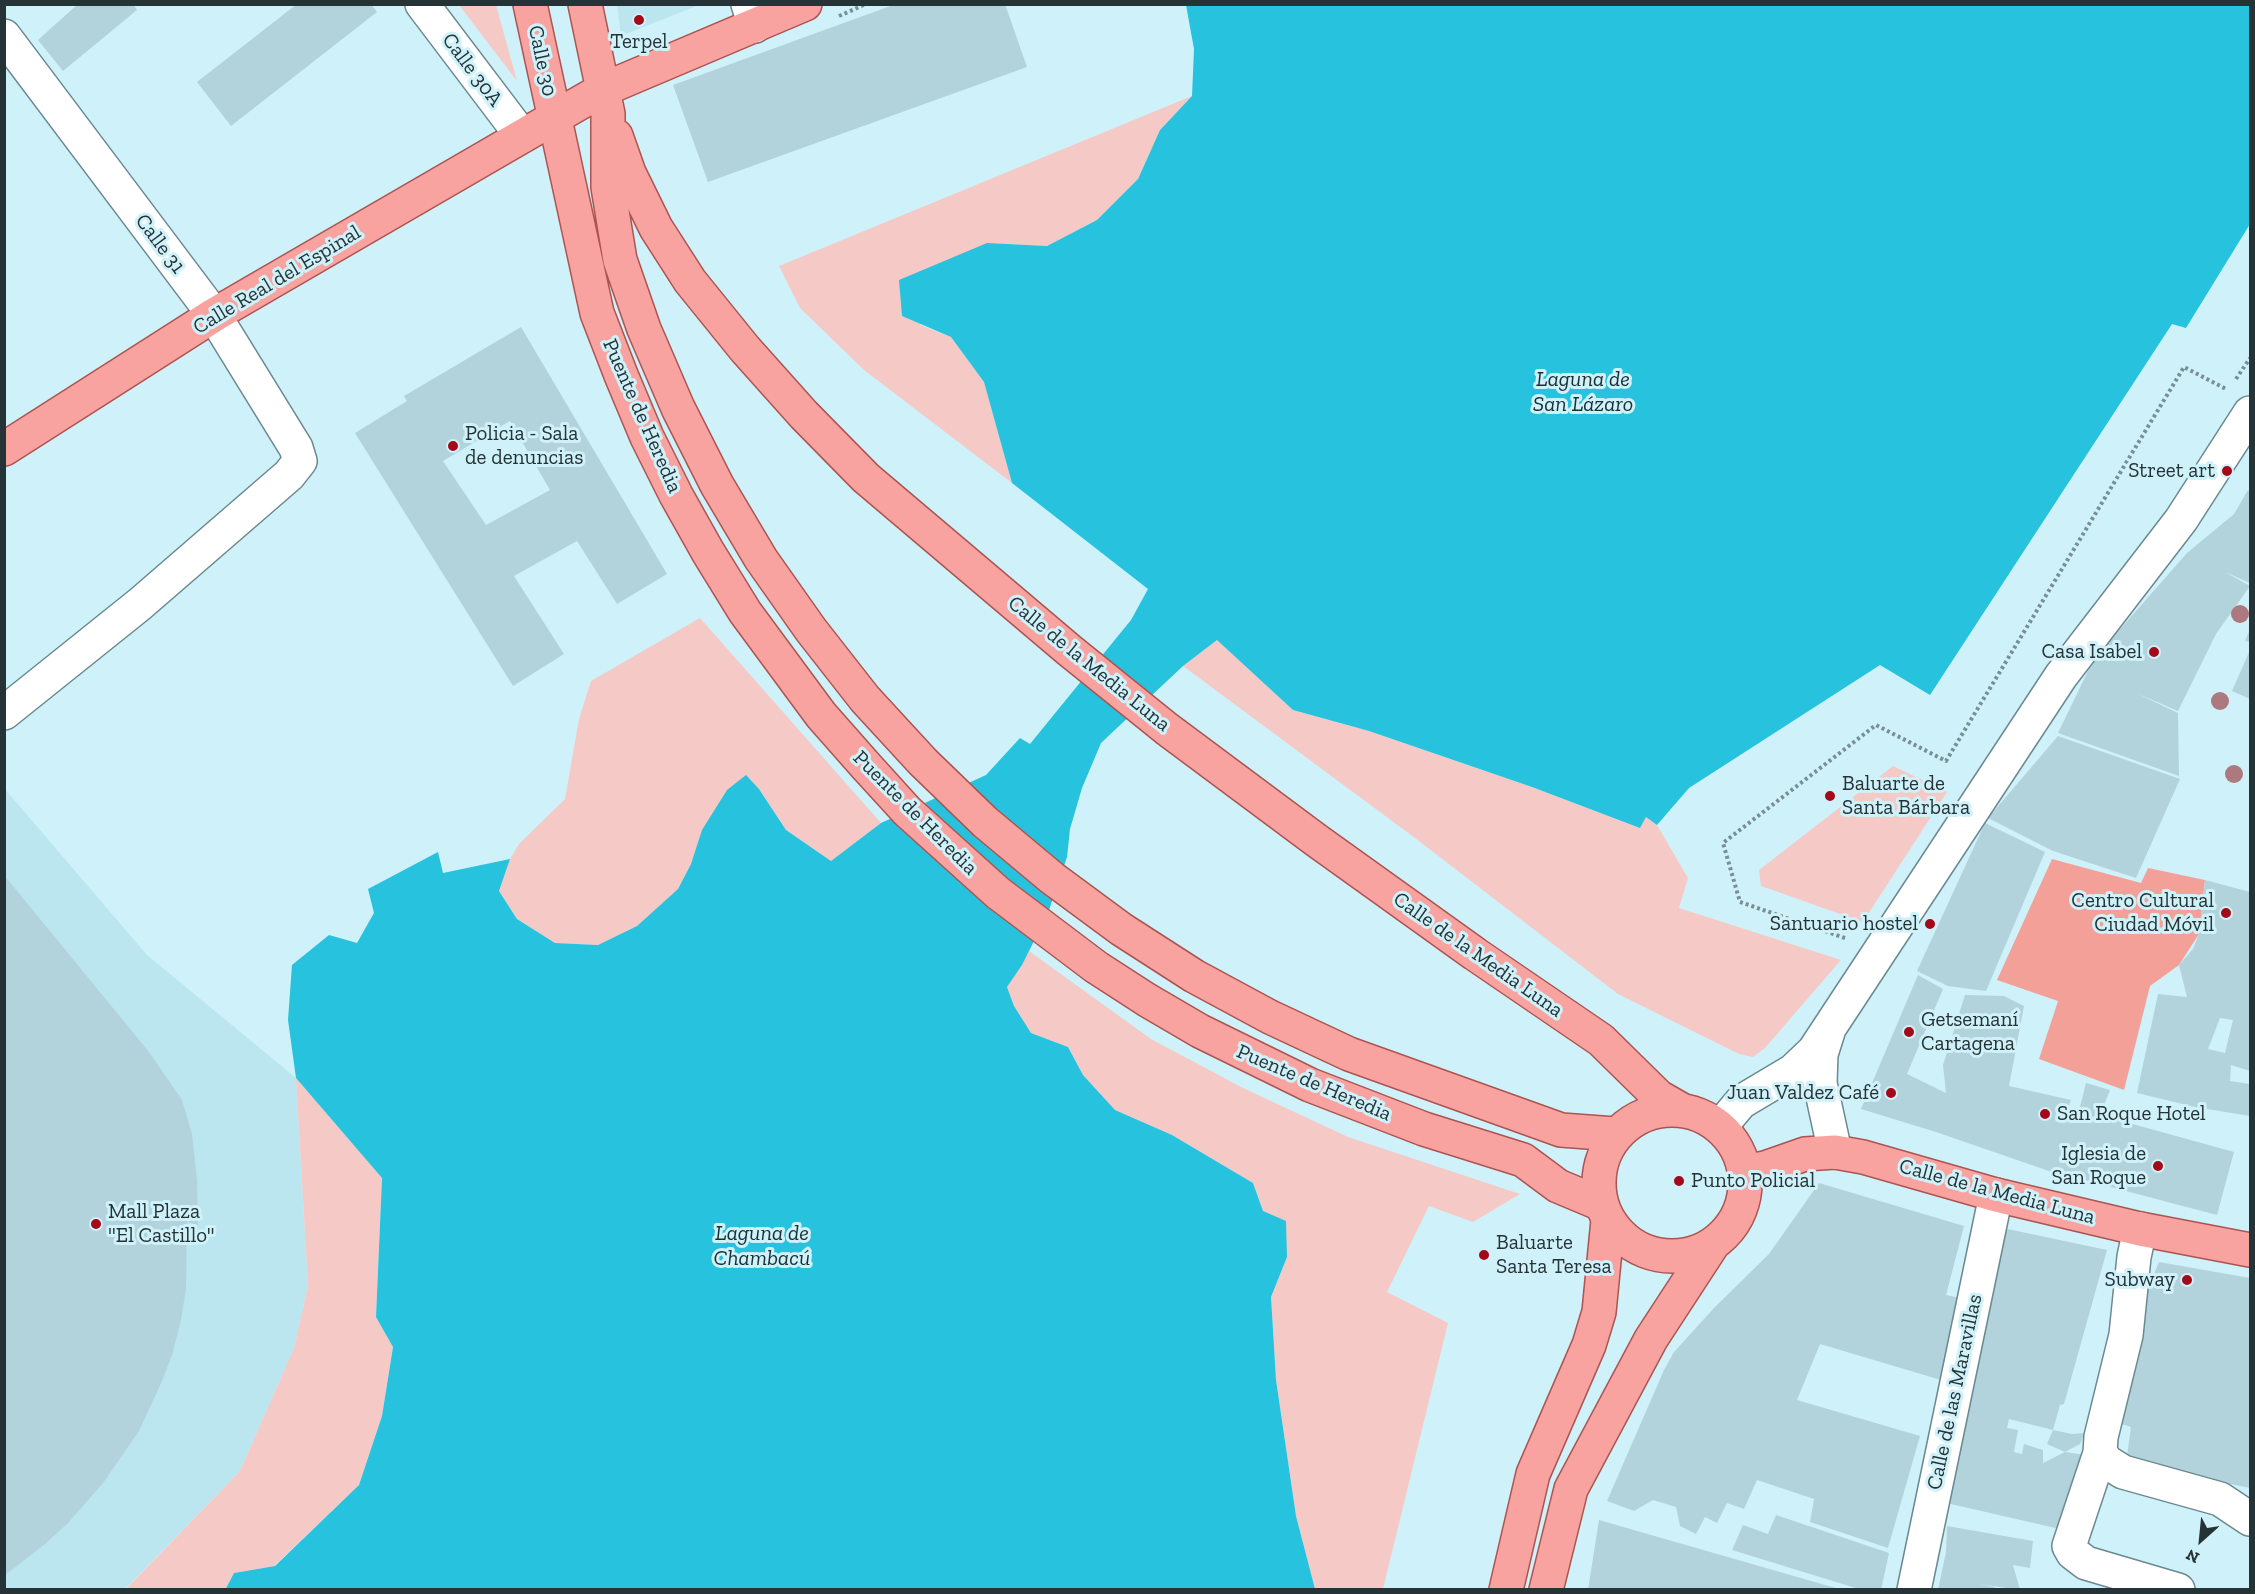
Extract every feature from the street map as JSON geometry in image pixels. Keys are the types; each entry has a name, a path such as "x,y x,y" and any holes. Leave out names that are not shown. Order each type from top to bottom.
{"main road":[{"name":"Calle 30","path":"530,4 554,118"},
{"path":"585,4 605,102"},
{"name":"Calle Real del Espinal","path":"4,449 214,315 554,118 605,102 751,15 805,4"},
{"name":"Puente de Heredia","path":"605,102 608,187 620,260 644,328 678,408 717,485 761,559 811,630 865,699 923,762 985,822 1052,878 1121,929 1204,981 1270,1017 1349,1054 1561,1130 1615,1134"},
{"name":"Calle de la Media Luna","path":"605,102 629,173 656,228 690,281 745,349 804,415 866,478 1069,650 1167,729 1475,954 1601,1040 1659,1098 1680,1109"},
{"name":"Puente de Heredia","path":"554,118 597,313 647,436 676,495 708,552 746,612 821,715 900,803 998,893 1096,967 1200,1031 1264,1064 1367,1108 1523,1160 1558,1186 1604,1212"},
{"path":"1506,1590 1533,1474 1589,1345 1599,1312 1604,1212 1599,1167 1615,1134 1644,1114 1680,1109 1702,1115 1720,1127 1745,1172 1746,1192 1740,1212 1729,1230 1713,1244 1651,1339 1571,1489 1545,1590"},
{"name":"Calle de la Media Luna","path":"1745,1172 1765,1168 1805,1154 1835,1152 1863,1157 1996,1195 2140,1229 2250,1250"},
{"path":"1604,1212 1628,1242 1656,1255 1686,1255 1713,1244"}],"street":[{"name":"Calle 30A","path":"422,4 522,136"},
{"name":"Calle 31","path":"4,36 214,315 296,448 300,461 289,475 140,604 4,713"},
{"path":"1720,1127 1741,1102 1794,1071 1814,1051 2061,676 2181,520 2250,412"},
{"path":"1830,1027 1821,1054 1820,1083 1835,1152"},
{"name":"Calle de las Maravillas","path":"1914,1590 1996,1195"},
{"path":"2140,1229 2134,1257 2126,1335 2101,1437 2100,1453 2069,1546 2073,1553 2086,1563 2178,1590"},
{"path":"2100,1453 2107,1462 2123,1472 2220,1499 2250,1519"}],"path":[{"path":"1851,940 1740,903 1723,843 1876,725 1946,761 2184,367 2228,390 2250,358"}],"shaded area":[{"name":"Terpel","path":"617,4 699,4 699,5 621,36"},
{"path":"459,5 496,5 517,81"},
{"path":"1192,96 1160,130 1138,179 1097,220 1047,246 987,243 920,325 951,337 984,382 1012,483 864,370 800,308 779,266"},
{"path":"700,618 881,823 831,861 786,830 759,789 691,864 678,889 637,926 598,945 555,943 517,919 499,891 510,859 519,844 565,799 579,719 591,681"},
{"path":"1217,639 1293,710 1369,731 1532,787 1640,828 1645,816 1657,825 1688,878 1679,908 1841,960 1765,1048 1753,1057 1739,1054 1618,994 1415,838 1183,666"},
{"path":"1893,766 1947,792 1863,922 1761,886 1759,870"},
{"path":"4,788 147,955 296,1078 308,1286 294,1348 240,1471 125,1589 5,1589"},
{"path":"2052,859 2141,883 2148,868 2205,880 2199,934 2179,965 2150,986 2124,1090 2039,1059 2058,1001 1997,980"},
{"path":"1029,951 1151,1039 1241,1087 1348,1137 1520,1194 1473,1222 1429,1206 1387,1292 1448,1323 1383,1589 1315,1589 1296,1516 1276,1380 1271,1297 1287,1257 1263,1211 1253,1183 1172,1135 1115,1110 1083,1075 1068,1047 1031,1033 1014,1006 1007,987"},
{"path":"296,1078 382,1178 376,1317 393,1347 382,1416 359,1485 274,1566 234,1573 225,1589 125,1590 240,1471 294,1348 308,1286"}],"water":[{"path":"1186,5 2250,5 2250,224 2186,328 2172,324 1930,695 1880,665 1689,788 1657,825 1646,817 1640,828 1532,787 1369,731 1293,710 1217,640 1183,666 1101,743 1082,788 1070,829 1067,857 1048,913 1022,965 1007,987 1014,1006 1031,1033 1068,1047 1083,1075 1115,1110 1172,1135 1253,1183 1263,1211 1286,1221 1287,1257 1271,1297 1276,1380 1296,1516 1315,1589 225,1590 234,1573 275,1566 359,1485 382,1416 393,1347 376,1317 382,1178 296,1078 288,1020 292,965 329,935 357,943 374,913 368,889 438,852 443,873 510,859 499,891 517,919 555,943 598,945 637,926 678,889 691,864 702,830 727,790 746,775 759,789 786,830 831,861 881,823 986,775 1020,738 1030,744 1131,620 1148,589 1012,483 984,382 951,337 902,316 899,280 987,243 1047,246 1097,220 1138,179 1160,130 1192,96 1194,49"}],"building":[{"path":"78,4 133,4 137,10 63,71 38,40"},
{"path":"297,4 371,4 377,12 231,126 197,82"},
{"path":"896,4 1005,4 1027,67 708,182 673,85"},
{"path":"521,327 667,574 617,604 577,541 514,576 564,654 513,686 355,433 407,401 404,396","holes":["510,421 550,490 486,525 443,461"]},
{"path":"2248,490 2250,492 2250,583 2225,572 2250,586 2216,634 2178,711 2136,693 2178,713 2179,776 2058,733 2089,669 2114,636 2187,553 2234,514"},
{"path":"2250,629 2250,642 2245,641"},
{"path":"2250,650 2250,699 2232,691"},
{"path":"2058,736 2180,779 2136,878 2053,851 1988,818"},
{"path":"1985,823 2045,852 1986,991 1948,986 1917,971"},
{"name":"Mall Plaza \"El Castillo\"","path":"4,875 149,1052 182,1100 192,1134 197,1180 198,1226 187,1221 186,1289 181,1320 172,1355 139,1431 103,1483 68,1523 4,1576"},
{"path":"2205,880 2250,892 2250,1071 2231,1065 2230,1081 2250,1084 2250,1116 2195,1107 2137,1093 2158,994 2187,997 2179,965 2193,949 2199,934","holes":["2220,1018 2233,1020 2225,1053 2208,1049"]},
{"path":"1918,975 1943,989 1907,1074 1946,1093 1943,1065 1965,995 2004,996 2024,1006 2009,1086 2071,1100 2067,1111 2078,1115 2086,1083 2110,1090 2100,1115 2234,1152 2217,1215 2046,1170 1861,1109"},
{"path":"1819,1183 1964,1226 1946,1295 1960,1298 1941,1380 1820,1344 1797,1400 1920,1436 1888,1548 1810,1522 1814,1499 1757,1480 1744,1509 1727,1503 1717,1523 1705,1517 1696,1534 1680,1526 1676,1507 1653,1500 1634,1511 1607,1501 1674,1352 1714,1308 1769,1254"},
{"path":"2003,1228 2107,1250 2064,1404 2060,1405 2053,1430 2009,1419 2007,1428 2018,1430 2014,1452 2022,1454 2024,1444 2043,1450 2043,1463 2065,1452 2085,1455 2073,1532 1942,1502"},
{"path":"2159,1262 2250,1278 2250,1488 2126,1463 2131,1427 2122,1424 2140,1308"},
{"path":"2053,1430 2072,1434 2085,1433 2080,1444 2065,1452 2047,1444"},
{"path":"1776,1515 1889,1553 1881,1590 1862,1590 1732,1550 1743,1525 1768,1534"},
{"path":"1599,1520 1839,1589 1839,1590 1588,1590"},
{"path":"1947,1526 2033,1541 2030,1568 2013,1565 2020,1590 1979,1584 1995,1587 1995,1590 1938,1590 1946,1552"}],"place":[{"name":"Terpel","path":"639,20"},
{"name":"Policia - Sala de denuncias","path":"453,446"},
{"name":"Street art","path":"2227,471"},
{"name":"Casa Isabel","path":"2154,652"},
{"name":"Baluarte de Santa Bárbara","path":"1830,796"},
{"name":"Centro Cultural Ciudad Móvil","path":"2226,913"},
{"name":"Santuario hostel","path":"1930,924"},
{"name":"Getsemaní Cartagena","path":"1909,1032"},
{"name":"Juan Valdez Café","path":"1891,1093"},
{"name":"San Roque Hotel","path":"2045,1114"},
{"name":"Iglesia de San Roque","path":"2158,1166"},
{"name":"Punto Policial","path":"1679,1181"},
{"name":"Mall Plaza \"El Castillo\"","path":"96,1224"},
{"name":"Baluarte Santa Teresa","path":"1484,1255"},
{"name":"Subway","path":"2187,1280"}],"water label":[{"name":"Laguna de San Lázaro","path":"1583,392"},
{"name":"Laguna de Chambacú","path":"762,1246"}]}
